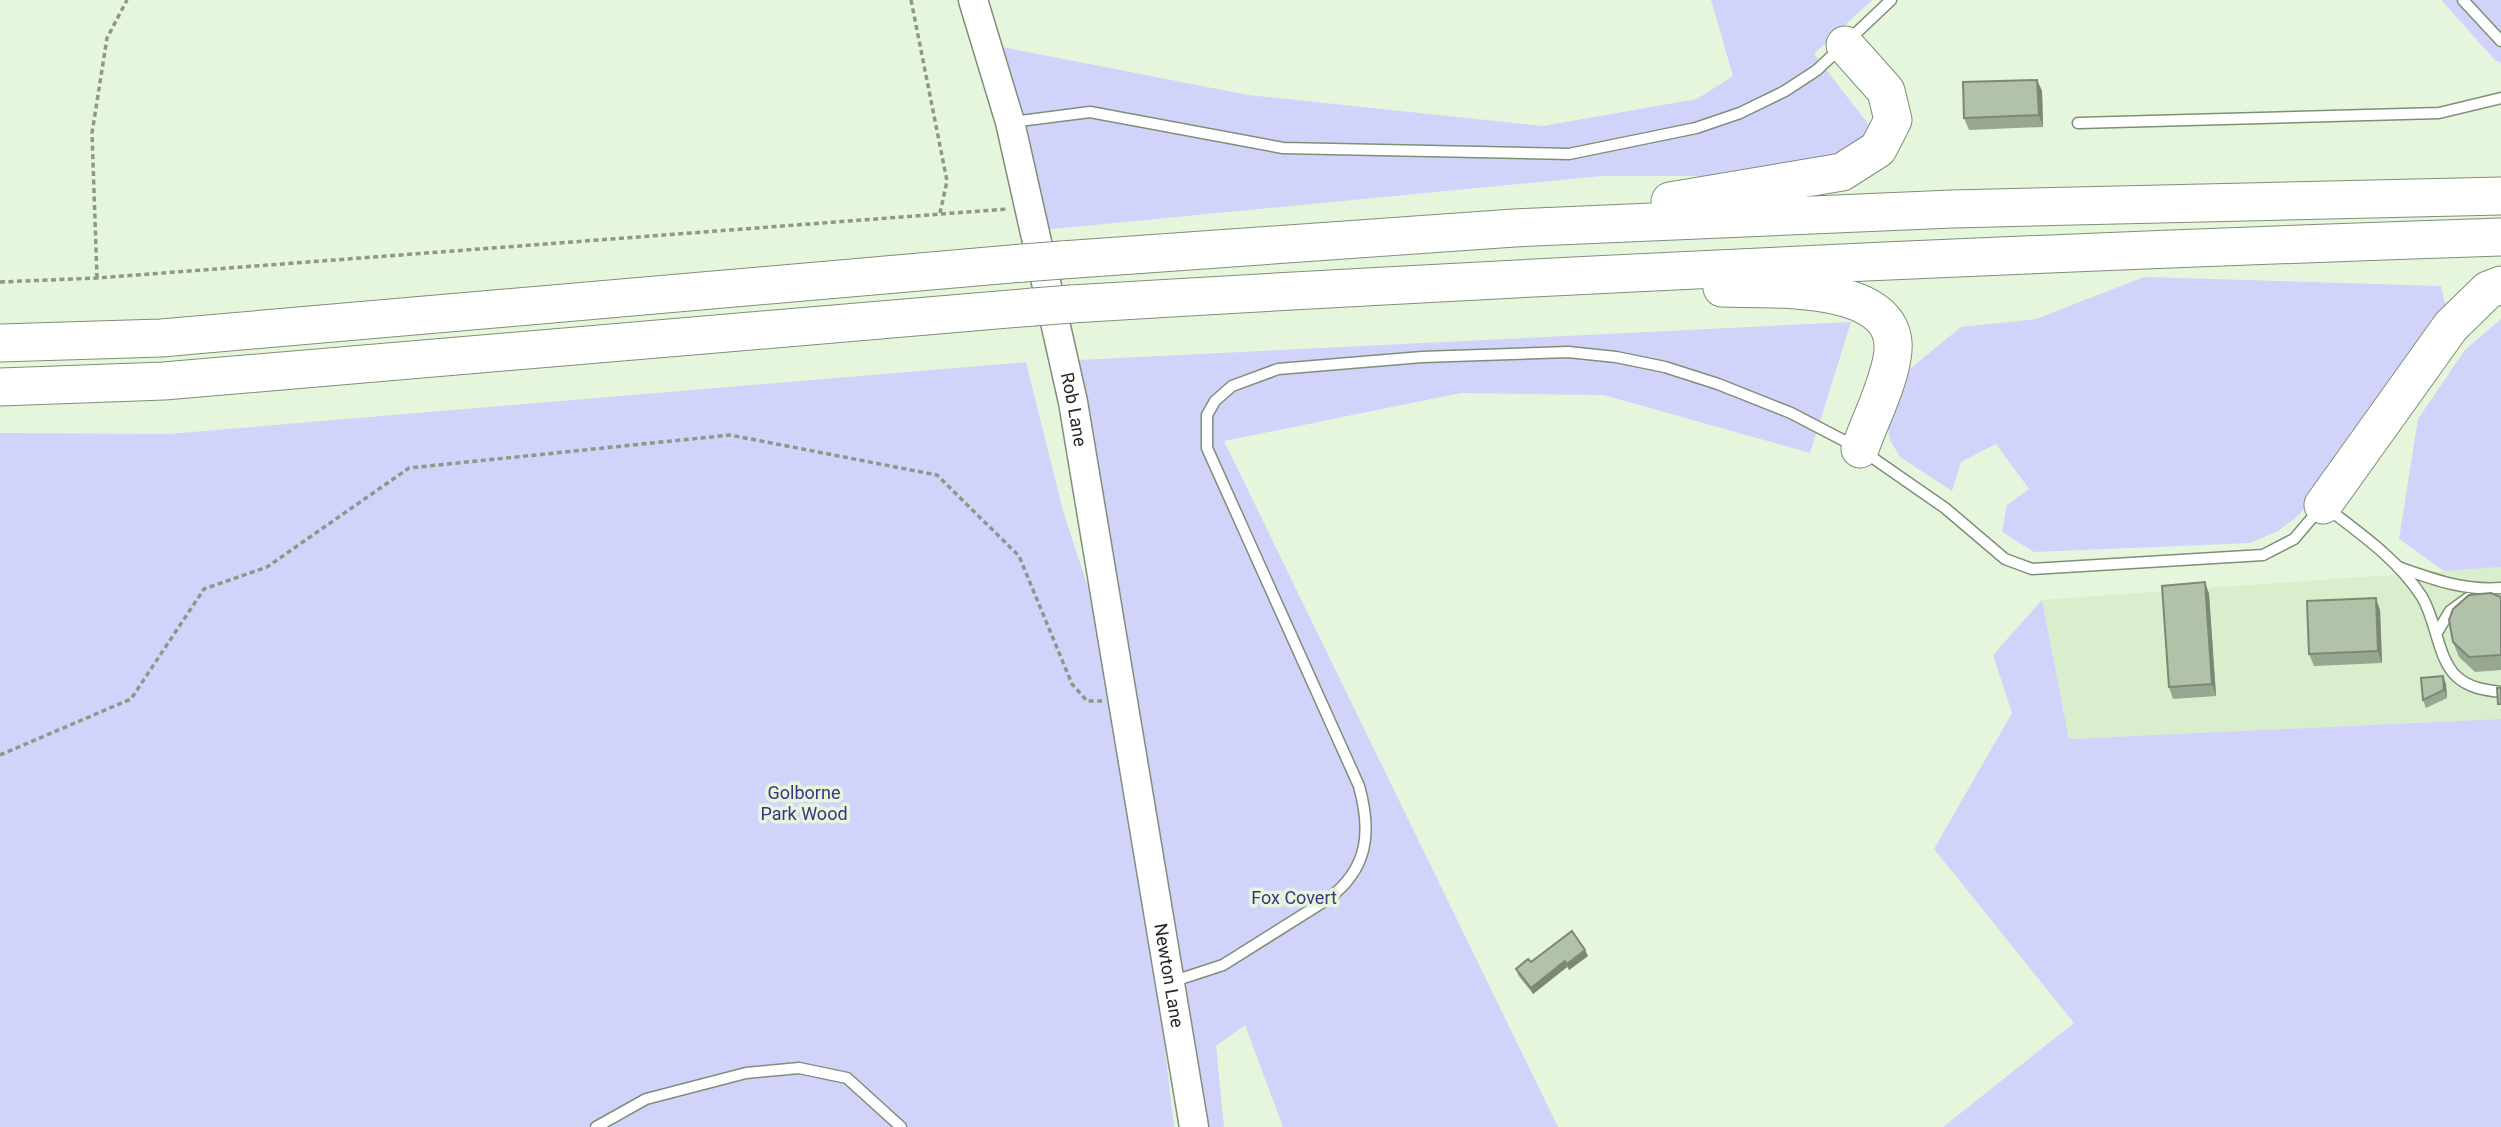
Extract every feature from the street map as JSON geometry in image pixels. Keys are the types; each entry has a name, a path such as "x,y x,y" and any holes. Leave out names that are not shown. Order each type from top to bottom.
{"highway":[{"path":"1514,228 1842,172 1878,149 1893,120 1886,91 1845,45"},
{"path":"0,343 161,338 1023,263 1514,228 1952,209 2501,196"},
{"path":"0,387 178,380 1033,307 1520,276 2027,253 2501,237"},
{"path":"1520,276 1832,294 1868,304 1889,325 1893,356 1860,449"},
{"path":"2323,505 2451,326 2488,290 2501,285"}],"street":[{"name":"Rob Lane","path":"973,0 1010,122 1088,481 1144,825"},
{"name":"Newton Lane","path":"1144,825 1194,1127"}],"lane":[{"path":"1010,122 1090,112 1283,148 1569,154 1696,128 1740,113 1785,91 1817,70 1891,0"},
{"path":"2463,0 2501,41"},
{"path":"2078,123 2439,113 2501,98"},
{"path":"1171,982 1223,965 1328,899 1344,887 1357,871 1364,850 1366,825 1359,786 1207,448 1207,415 1215,401 1232,386 1278,369 1423,357 1568,352 1616,357 1665,367 1718,384 1791,413 1860,449 1945,508 2006,559 2032,569 2263,555 2294,539 2323,505 2398,567 2421,595 2438,631 2446,664 2457,676 2481,690 2501,692"},
{"path":"2398,567 2452,585 2482,590 2501,588"},
{"path":"2438,631 2450,611 2482,590"},
{"path":"596,1127 646,1099 746,1073 799,1068 847,1078 901,1127"}],"path":[{"path":"97,278 92,133 107,38 127,0"},
{"path":"911,0 947,181 940,213"},
{"path":"0,282 97,278 1030,208"},
{"path":"0,755 131,699 204,589 267,566 409,468 730,435 937,475 1019,556 1072,684 1087,701 1125,701"}],"shaded area":[{"path":"2501,567 2501,719 2069,739 2042,600"}],"green space":[{"path":"1711,0 1872,0 1814,54 1872,129 1875,140 1813,165 1733,176 1602,176 1042,230 997,46 1248,95 1543,126 1697,99 1733,76"},
{"path":"2441,0 2501,0 2501,63 2495,60"},
{"path":"2144,277 2441,286 2448,317 2299,515 2278,531 2250,543 2034,552 2002,532 2007,505 2029,489 1996,444 1961,462 1952,491 1900,457 1890,440 1887,421 1906,372 1961,327 2036,319"},
{"path":"2501,319 2501,567 2444,571 2399,539 2418,419 2465,350"},
{"path":"1851,322 1810,453 1604,395 1461,393 1224,441 1558,1127 1283,1127 1245,1025 1216,1046 1224,1127 1196,1127 1129,736 1174,1127 0,1127 0,433 169,434 1026,362 1063,511 1121,688 1057,361"},
{"path":"2042,600 2069,739 2501,719 2501,1127 1943,1127 2074,1023 1934,849 2012,713 1993,655"}],"building":[{"path":"2037,80 2039,115 1964,118 1963,82"},
{"path":"2205,582 2212,684 2169,687 2162,586"},
{"path":"2491,593 2501,597 2501,655 2469,657 2453,642 2449,620 2453,609 2469,595"},
{"path":"2376,598 2378,651 2309,654 2307,601"},
{"path":"2443,676 2444,690 2423,700 2421,678"},
{"path":"2497,688 2501,688 2501,704 2498,704"},
{"path":"1572,931 1585,950 1567,964 1565,961 1531,988 1516,969 1528,959 1531,962"}],"park label":[{"name":"Golborne Park Wood","path":"804,803"},
{"name":"Fox Covert","path":"1294,898"}]}
